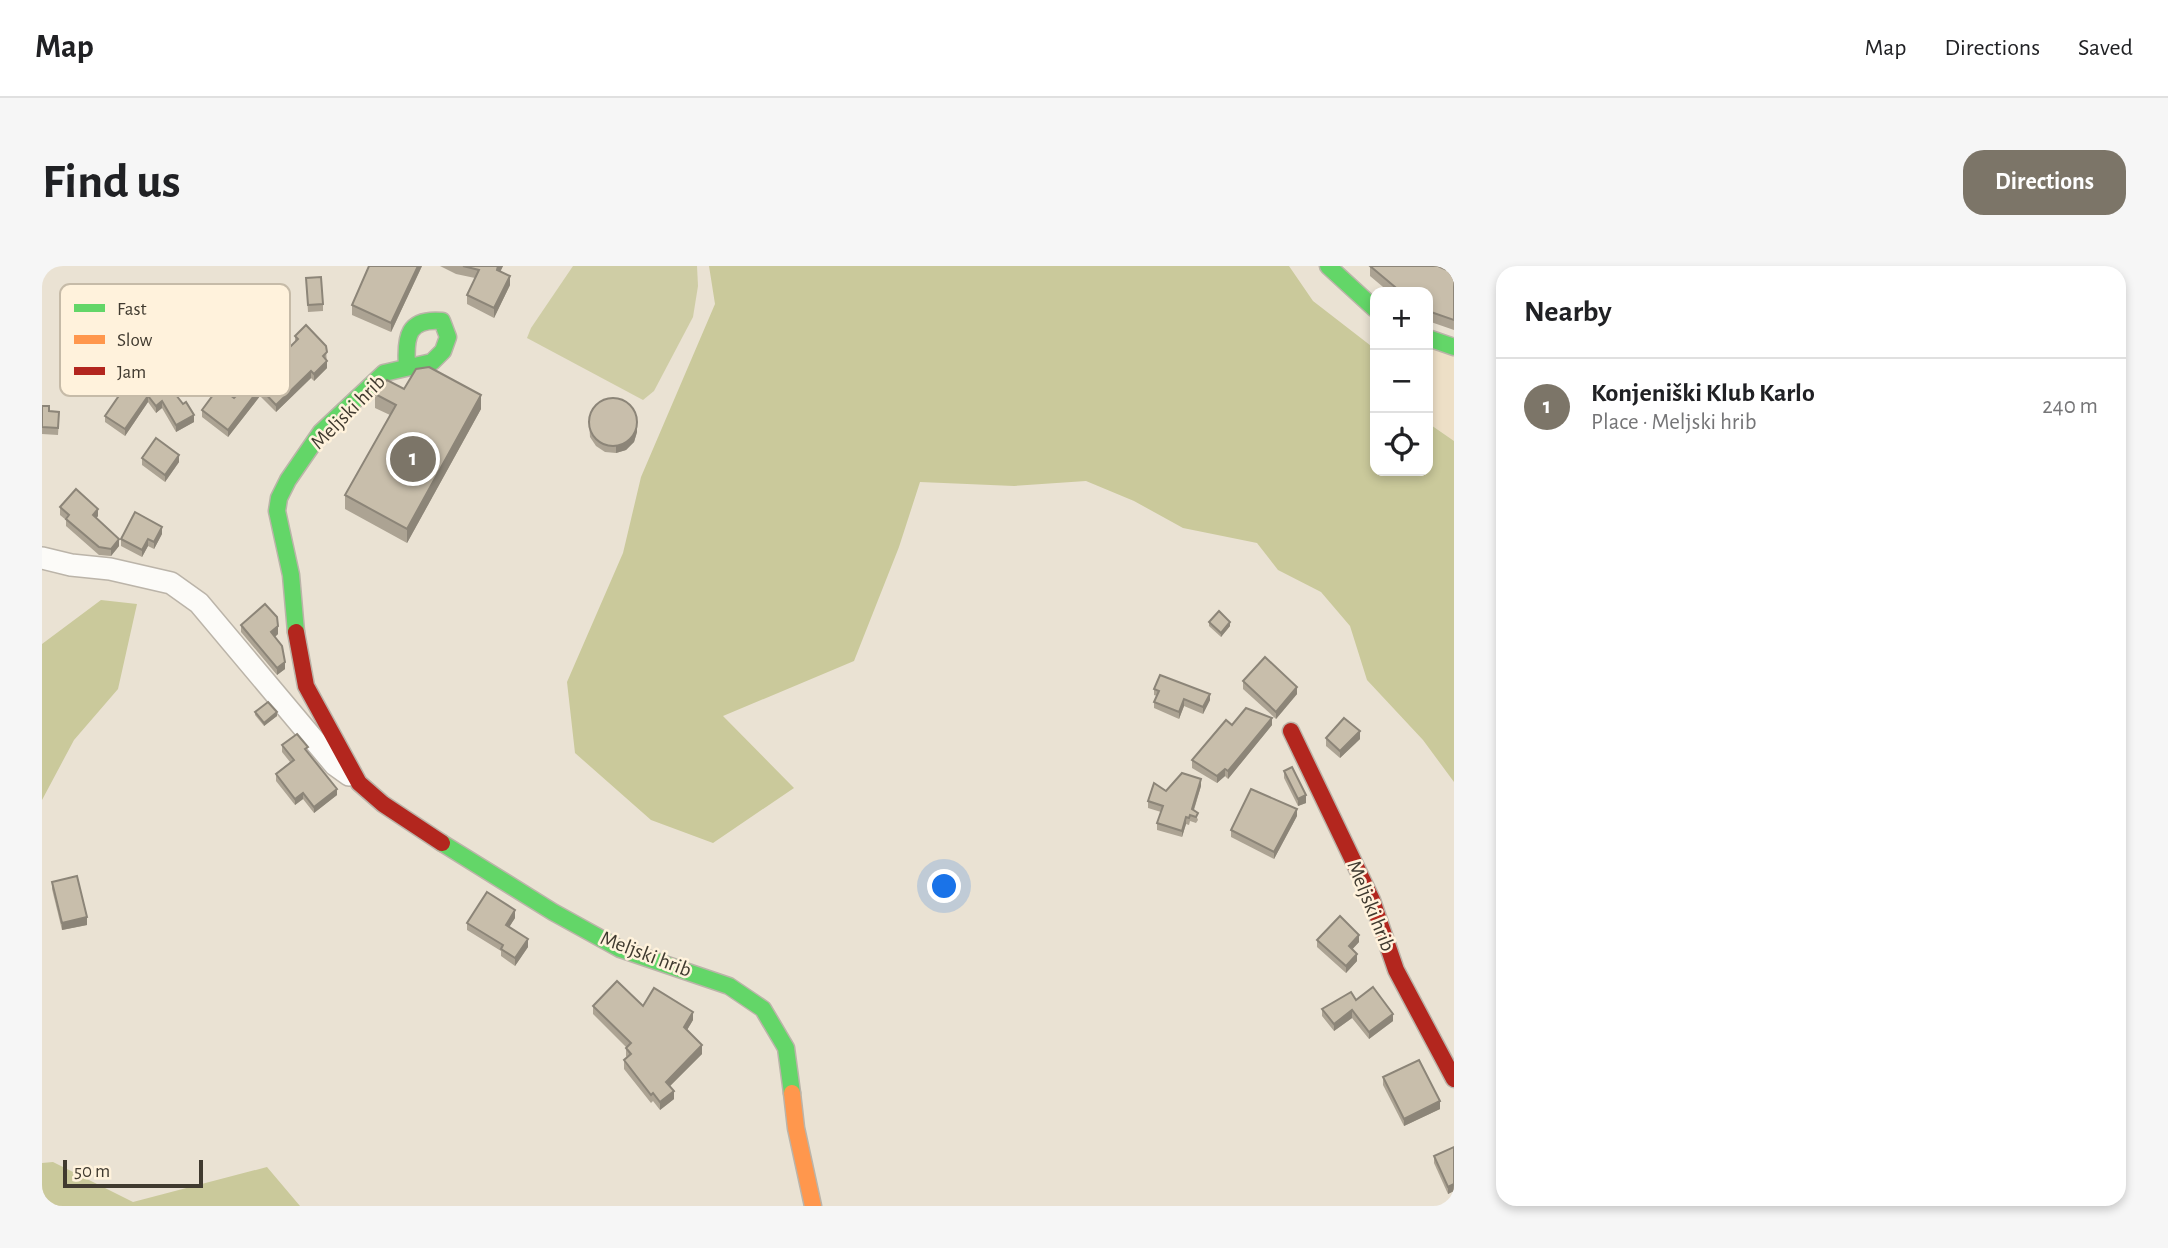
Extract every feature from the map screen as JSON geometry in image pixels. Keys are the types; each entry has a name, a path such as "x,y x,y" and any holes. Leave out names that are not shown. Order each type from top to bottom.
{"street":[{"path":"1328,266 1370,305"},
{"path":"1433,340 1454,347"},
{"name":"Meljski hrib","path":"359,783 306,686 294,624 291,575 277,511 279,498 288,480 321,432 384,373 407,366"},
{"name":"Meljski hrib","path":"42,558 71,565 110,569 171,583 200,604 335,765 419,829 553,912 620,949 729,986 763,1009 786,1048 796,1128 813,1206"},
{"name":"Meljski hrib","path":"1291,731 1371,900 1396,970 1454,1079"}],"shaded area":[{"path":"573,266 697,266 698,286 693,317 654,391 643,400 527,338"},
{"path":"1433,346 1454,350 1454,441 1433,426"}],"green space":[{"path":"709,266 1289,266 1313,301 1370,345 1370,476 1433,476 1433,426 1454,441 1454,782 1423,740 1367,680 1350,626 1321,592 1278,570 1257,543 1183,528 1134,501 1086,481 1014,486 920,482 899,547 854,661 723,716 794,788 713,843 651,820 575,753 567,682 623,553 641,477 715,304"},
{"path":"101,600 137,604 118,689 74,740 42,800 42,644"},
{"path":"53,1162 133,1202 267,1167 300,1206 42,1206 42,1163"}],"building":[{"path":"369,266 418,266 391,323 352,305"},
{"path":"463,266 498,266 497,270 510,276 494,308 467,295 479,270"},
{"path":"1370,266 1438,266 1454,273 1454,320 1433,313 1433,287 1395,287"},
{"path":"321,277 323,304 308,305 306,278"},
{"path":"306,325 326,346 327,352 323,356 327,361 314,374 311,371 290,391 290,347 298,339 295,336"},
{"path":"429,367 481,395 407,529 345,495 396,405 375,394 387,380 404,389 416,369"},
{"path":"119,396 148,396 125,429 105,416"},
{"path":"148,396 177,396 183,404 186,402 194,415 176,425 162,401 156,406"},
{"path":"212,396 254,396 228,430 202,410"},
{"path":"268,396 285,396 276,405"},
{"path":"613,398 630,405 637,422 630,439 613,446 596,439 589,422 596,405"},
{"path":"42,406 49,406 49,411 59,412 58,428 42,427"},
{"path":"156,438 179,455 165,475 142,458"},
{"path":"76,489 98,509 93,515 119,539 111,549 99,547 66,519 69,515 60,507"},
{"path":"135,512 162,527 154,542 148,539 142,550 121,539"},
{"path":"265,604 277,617 278,626 271,632 282,646 285,662 277,668 241,625"},
{"path":"1219,611 1230,622 1221,633 1209,622"},
{"path":"1265,657 1297,687 1276,712 1243,681"},
{"path":"1160,675 1210,694 1203,707 1184,699 1179,712 1154,702 1159,691 1154,689"},
{"path":"268,702 277,712 264,723 255,712"},
{"path":"1246,708 1272,718 1228,771 1225,769 1217,776 1192,760 1226,720 1232,725"},
{"path":"1344,718 1360,731 1340,751 1326,738"},
{"path":"297,734 308,747 305,749 337,789 314,807 303,793 295,799 276,774 294,760 282,745"},
{"path":"1292,767 1306,795 1298,799 1284,771"},
{"path":"1182,773 1201,779 1192,809 1198,813 1196,817 1186,817 1182,831 1157,823 1163,806 1148,801 1154,783 1166,791"},
{"path":"1251,789 1297,809 1274,852 1231,830"},
{"path":"77,876 87,917 62,923 52,882"},
{"path":"487,892 515,910 506,925 528,939 515,958 501,949 503,945 467,923"},
{"path":"1340,916 1359,935 1349,946 1357,954 1346,966 1317,940"},
{"path":"617,981 643,1006 654,988 693,1012 684,1027 702,1045 666,1082 674,1091 660,1102 653,1093 651,1095 624,1060 631,1054 626,1048 631,1043 593,1006"},
{"path":"1373,987 1393,1014 1369,1032 1352,1010 1334,1024 1322,1009 1351,992 1356,1000"},
{"path":"1419,1060 1440,1101 1404,1119 1383,1077"},
{"path":"1454,1147 1454,1184 1448,1187 1434,1156"}],"traffic: fast":[{"path":"1328,266 1370,304"},
{"path":"296,632 291,575 277,511 279,498 321,432 384,373 432,362 443,351 448,337 442,321 422,323 411,331 407,346 407,366"},
{"path":"1433,340 1454,347"},
{"path":"442,843 553,912 620,949 729,986 763,1009 786,1048 792,1093"}],"traffic: slow":[{"path":"792,1093 796,1128 813,1206"}],"traffic: jam":[{"path":"296,632 306,686 359,783 383,804 442,843"},
{"path":"1291,731 1372,900 1396,970 1454,1079"}],"place":[{"name":"Konjeniški Klub Karlo","path":"413,459"}]}
